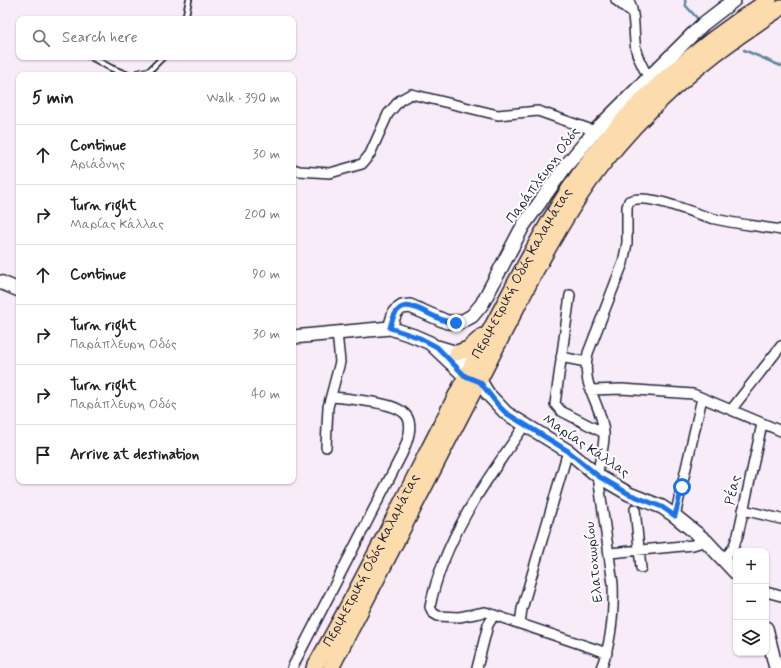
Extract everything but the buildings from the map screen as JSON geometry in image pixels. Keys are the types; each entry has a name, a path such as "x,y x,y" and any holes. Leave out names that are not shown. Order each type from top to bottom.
{"main road":[{"name":"Περιμετρική Οδός Καλαμάτας","path":"314,668 378,551 468,371 551,218 577,177 606,139 665,77 695,52 769,0"},
{"name":"Περιμετρική Οδός Καλαμάτας","path":"332,668 548,247 571,210 602,165 645,116 674,87 708,57 781,8"},
{"path":"457,353 476,344 498,316"}],"street":[{"path":"616,0 632,13"},
{"path":"629,0 636,49 640,61 649,78"},
{"name":"Παράπλευρη Οδός","path":"390,328 395,312 406,306 414,306 447,322 460,322 472,316 482,304 523,226 565,167 595,131 704,24 734,0"},
{"path":"296,170 330,173 362,164 370,154 388,114 400,100 411,94 498,115 538,111 595,131"},
{"path":"604,432 586,377 586,362 623,263 627,243 627,206 629,201 640,199 657,201 715,219 781,230"},
{"path":"0,282 16,289"},
{"path":"570,295 555,399 557,408 604,432"},
{"path":"296,337 390,328 420,338 437,347 468,371"},
{"path":"326,446 327,414 340,362 337,333"},
{"path":"731,410 781,346"},
{"path":"437,347 457,353 468,371"},
{"path":"561,357 586,362"},
{"name":"Μαρίας Κάλλας","path":"468,371 480,382 498,405 525,425 568,451 598,476 629,494 662,507 675,516 706,541 733,570"},
{"path":"590,390 616,389 683,392 702,398 781,431"},
{"path":"292,668 402,454 410,432 408,417 398,408 384,404 332,397"},
{"path":"675,516 702,398"},
{"name":"Ρέας","path":"724,559 736,542 762,424"},
{"path":"525,425 491,474 451,543 430,607 433,613 438,616 459,617 485,612 607,653"},
{"name":"Ελατοχωρίου","path":"601,668 610,640 614,600 610,554 598,476 598,466 603,450 604,432"},
{"path":"520,624 522,609 568,451"},
{"path":"635,510 641,568"},
{"path":"742,510 781,519"},
{"path":"610,554 693,545 706,541"},
{"path":"769,593 781,596"},
{"path":"477,668 488,625 494,616"},
{"path":"769,640 776,668"}],"lane":[{"path":"186,16 189,0"},
{"path":"96,60 121,72"},
{"path":"150,72 160,60"}],"waterway":[{"path":"685,0 686,6 697,18"},
{"path":"744,50 781,66"}],"route":[{"path":"456,323 447,322 414,306 410,306 402,307 395,312 392,317 390,328 420,338 437,347 465,376 480,382 488,394 506,413 556,443 598,476 629,494 662,507 675,516 682,487"}]}
